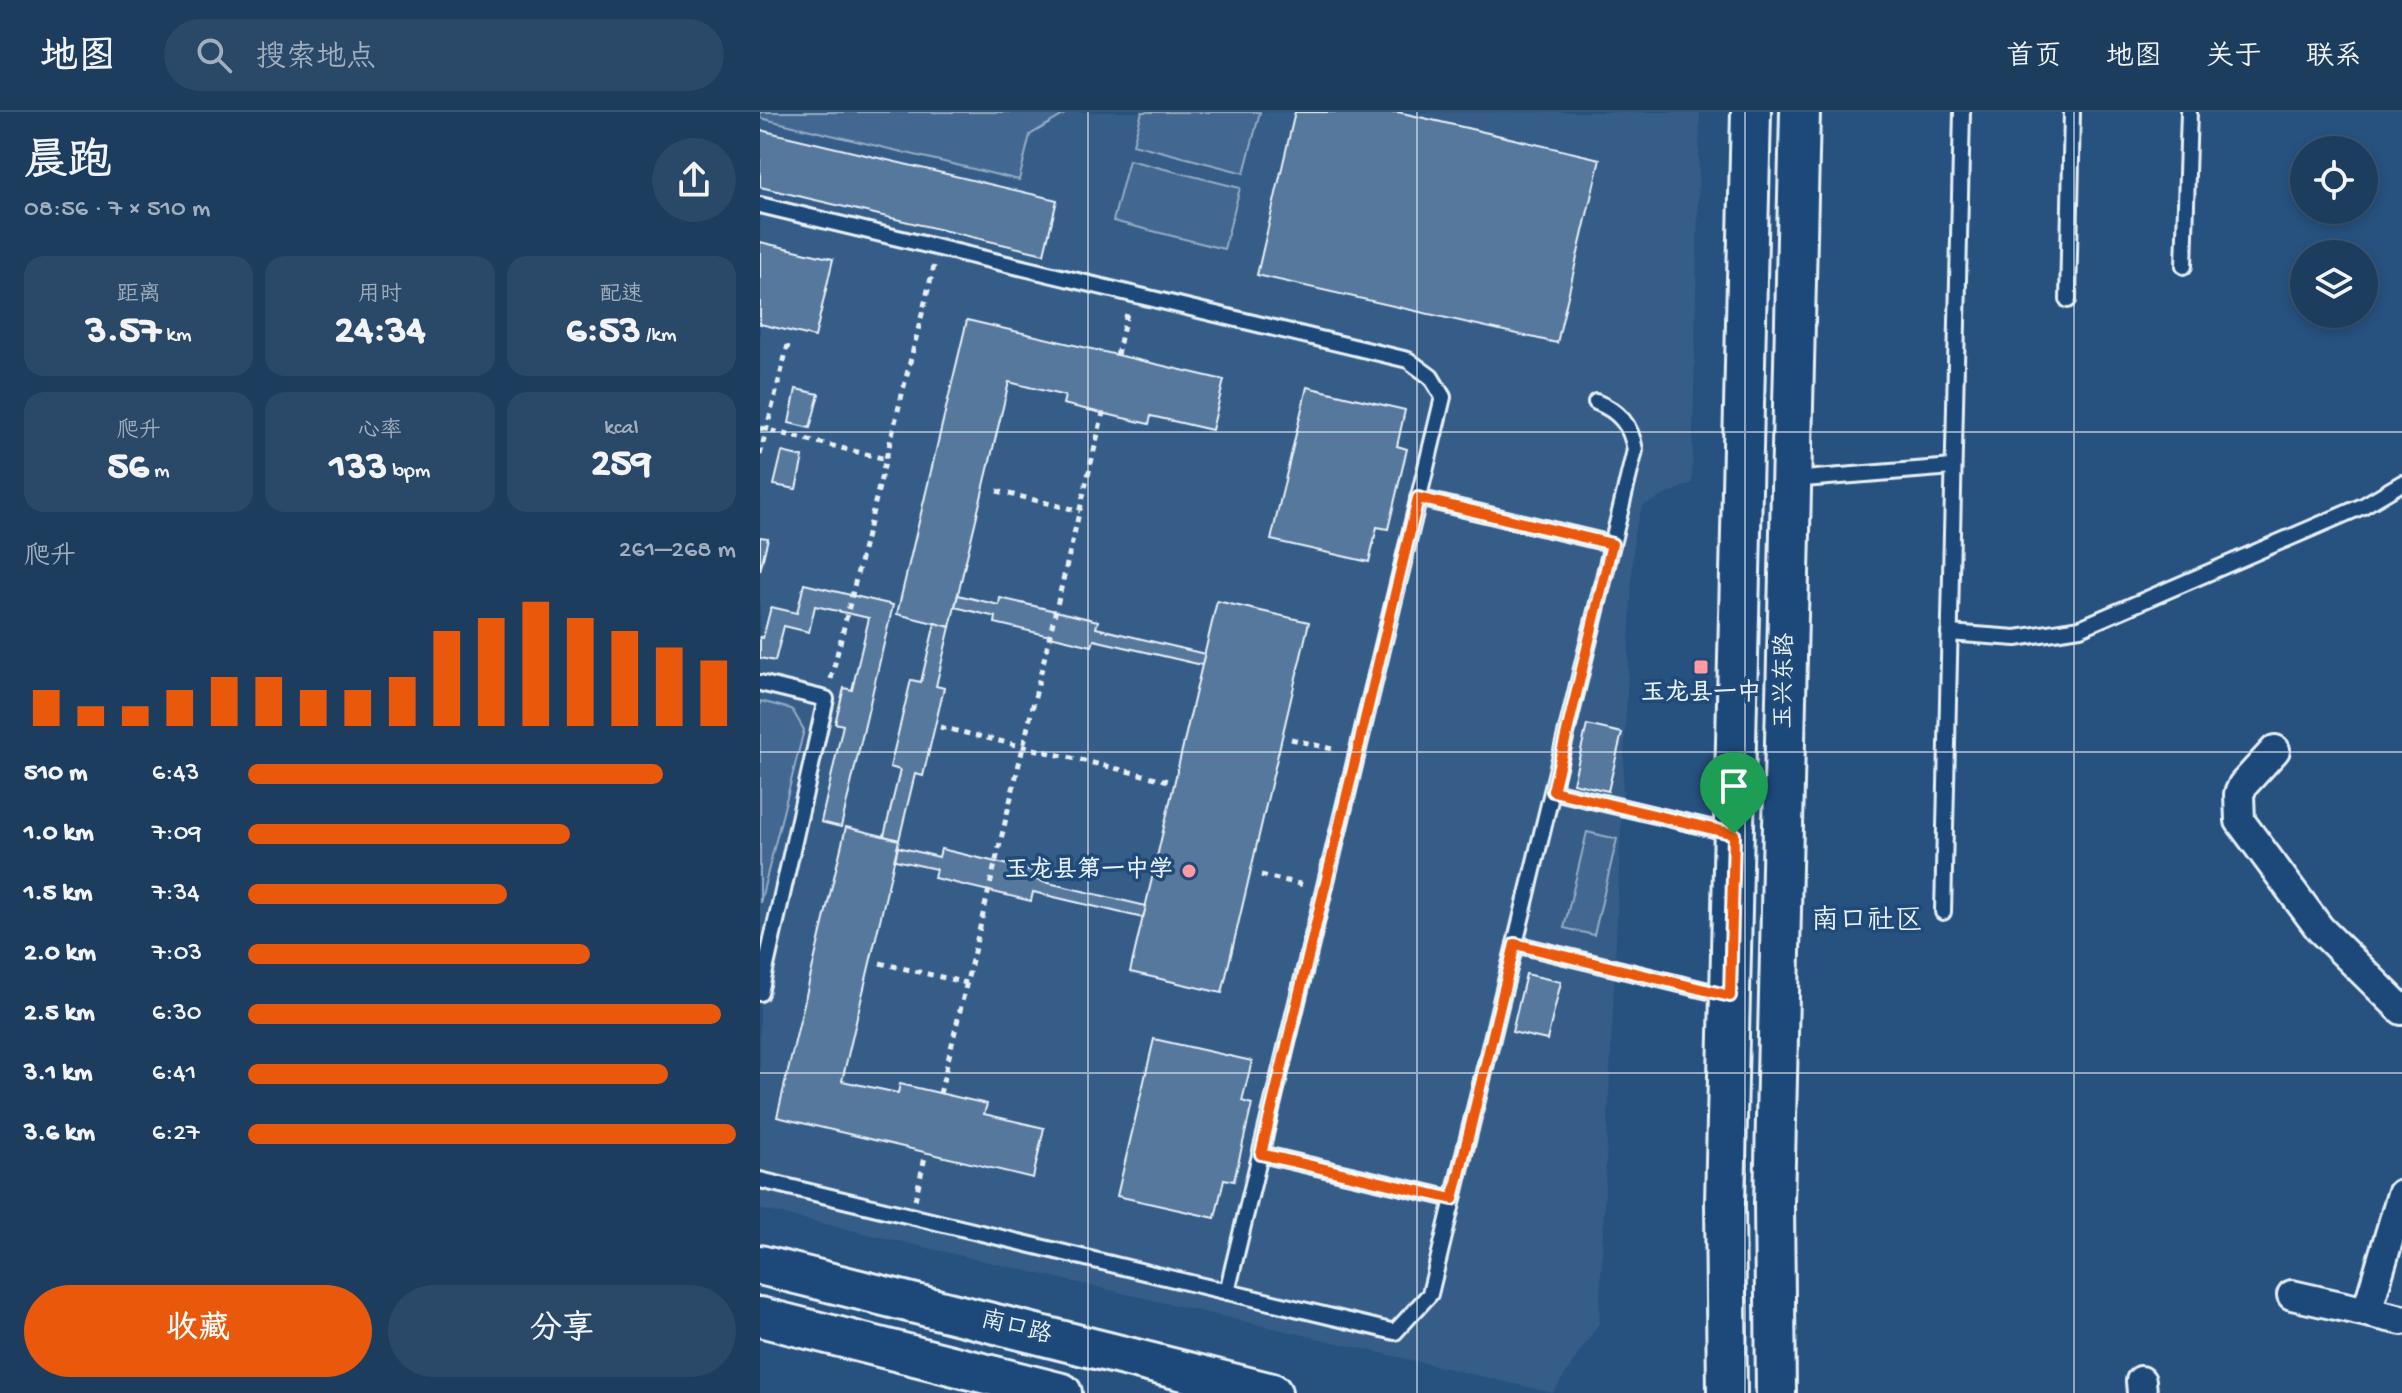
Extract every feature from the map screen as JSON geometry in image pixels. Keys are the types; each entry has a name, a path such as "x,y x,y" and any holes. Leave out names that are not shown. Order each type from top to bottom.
{"main road":[{"name":"玉兴东路","path":"1727,1393 1725,1203 1751,112"},
{"name":"玉兴东路","path":"1776,1393 1774,1204 1800,112"},
{"name":"南口路","path":"760,1265 1143,1377 1272,1393"},
{"path":"760,1317 1062,1393"}],"street":[{"path":"2275,750 2243,785 2239,794 2240,821 2320,929 2402,1010"},
{"path":"2367,1311 2402,1194"},
{"path":"2292,1295 2402,1320"}],"lane":[{"path":"1943,912 1962,112"},
{"path":"2068,300 2072,112"},
{"path":"2184,266 2189,112"},
{"path":"760,205 1408,360 1431,377 1443,397 1227,1292"},
{"path":"760,1180 1395,1332 1430,1294 1635,450 1627,424 1617,413 1596,402"},
{"path":"1791,480 1953,467"},
{"path":"1949,633 2016,638 2080,628 2363,506 2402,483"},
{"path":"1418,498 1612,544"},
{"path":"760,683 826,699 760,993"},
{"path":"1553,791 1734,834"},
{"path":"1515,944 1730,996"},
{"path":"1261,1154 1453,1199"}],"path":[{"path":"826,699 939,248"},
{"path":"1117,355 1131,295"},
{"path":"760,455 763,429 788,345"},
{"path":"940,1094 1103,413"},
{"path":"763,429 886,459"},
{"path":"997,491 1080,511"},
{"path":"940,727 1169,781"},
{"path":"880,963 967,983"},
{"path":"911,1216 926,1153"}],"shaded area":[{"name":"玉龙县第一中学","path":"760,112 1700,112 1692,483 1642,506 1634,534 1599,1323 1553,1393 760,1209"},
{"path":"760,112 1068,112 1030,135 1019,180 760,118"},
{"path":"1142,112 1260,112 1244,173 1133,144"},
{"path":"1129,160 1240,188 1224,249 1113,221"},
{"path":"760,701 792,709 804,730 760,903"},
{"path":"1587,832 1617,839 1594,935 1564,928"}],"building":[{"path":"1295,112 1398,112 1600,159 1557,343 1257,275"},
{"path":"760,130 1057,200 1044,254 760,187"},
{"path":"760,242 833,259 815,337 760,324"},
{"path":"967,320 1224,380 1212,430 1151,416 1149,424 1063,404 1065,396 1009,382 950,627 897,614"},
{"path":"1307,387 1405,410 1397,446 1407,449 1388,529 1377,527 1369,562 1271,540"},
{"path":"796,389 819,394 810,428 789,423"},
{"path":"782,452 803,457 796,489 774,485"},
{"path":"760,537 768,538 760,571"},
{"path":"804,584 893,605 841,827 821,822 843,725 835,723 844,688 852,690 869,618 815,606 809,632 784,626 775,661 760,658 760,637 763,638 771,607 797,613"},
{"path":"958,595 999,605 1000,598 1098,621 1096,628 1205,654 1202,665 1094,640 1092,646 995,623 996,617 955,607"},
{"path":"1217,601 1309,622 1222,993 1130,972"},
{"path":"935,623 950,627 936,686 944,688 923,776 915,774 899,840 884,836 900,770 890,767 911,680 921,682"},
{"path":"1587,725 1622,733 1608,791 1573,783"},
{"path":"846,827 899,840 842,1081 898,1093 900,1084 987,1104 984,1114 1044,1128 1033,1178 777,1117"},
{"path":"898,847 939,857 941,849 1038,872 1036,880 1146,906 1143,918 1033,892 1031,901 934,878 936,869 895,860"},
{"path":"1526,974 1561,982 1547,1040 1512,1032"},
{"path":"1154,1039 1252,1061 1242,1101 1252,1104 1234,1181 1224,1179 1215,1218 1117,1196"}],"place":[{"name":"玉龙县一中","path":"1701,667"},
{"name":"玉龙县第一中学","path":"1189,871"}],"district":[{"name":"南口社区","path":"1867,922"}],"route":[{"path":"1418,498 1612,544 1553,791 1734,834 1730,996 1515,944 1453,1199 1261,1154 1418,498"}]}
